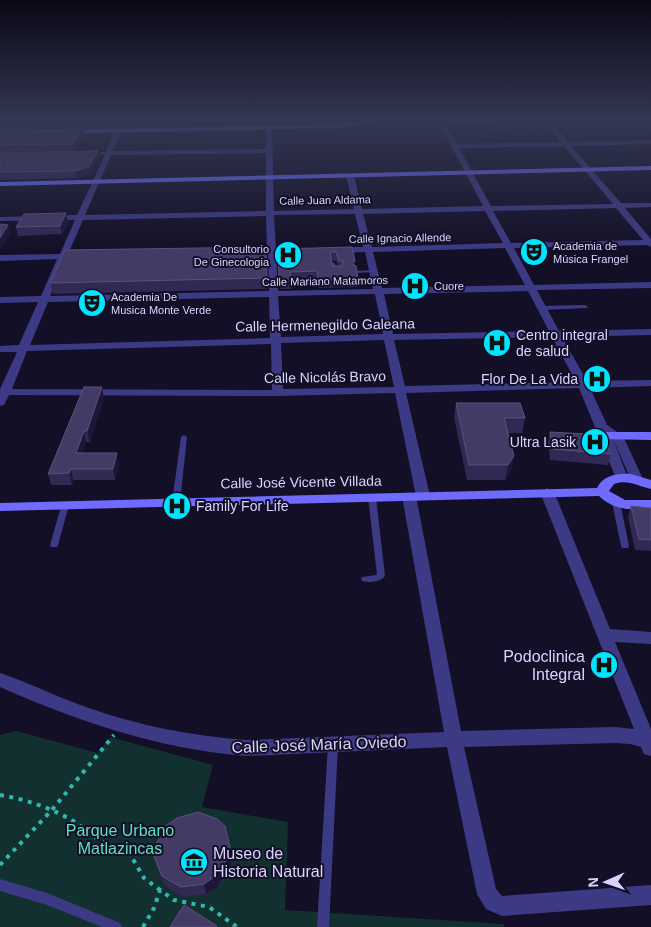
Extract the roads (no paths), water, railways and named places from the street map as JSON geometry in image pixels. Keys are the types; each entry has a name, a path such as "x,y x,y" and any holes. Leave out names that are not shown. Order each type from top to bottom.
{"main road":[{"path":"0,184 651,168"},
{"path":"608,433 651,436"},
{"path":"651,485 637,479 622,478 610,481 603,488 602,492 616,502 634,505 651,504"},
{"name":"Calle José Vicente Villada","path":"0,507 602,492"}],"street":[{"path":"0,403 2,392 103,164"},
{"path":"270,164 270,213 278,393"},
{"path":"464,164 608,433 637,479"},
{"path":"582,164 650,243"},
{"path":"350,176 374,272 399,390 454,739 487,894 492,902 502,906 651,895"},
{"name":"Calle Juan Aldama","path":"0,219 651,204"},
{"name":"Calle Ignacio Allende","path":"321,251 650,243"},
{"path":"234,253 302,251"},
{"path":"0,258 91,256"},
{"name":"Calle Mariano Matamoros","path":"0,300 651,285"},
{"name":"Calle Hermenegildo Galeana","path":"0,349 388,337 651,332"},
{"name":"Calle Nicolás Bravo","path":"2,392 278,393 651,383"},
{"path":"608,433 622,478"},
{"path":"547,492 650,745"},
{"path":"604,635 651,638"},
{"name":"Calle José María Oviedo","path":"0,680 121,726 178,741 214,746 246,748 454,739 615,735 630,736 650,745"}],"lane":[{"path":"333,263 334,272 340,272"},
{"path":"355,272 374,272"},
{"path":"541,308 586,307"},
{"path":"176,502 184,437"},
{"path":"364,579 381,576 372,497"},
{"path":"616,502 625,546"},
{"path":"54,544 65,505"},
{"path":"323,927 333,745"},
{"path":"0,885 47,898 116,927"}],"place":[{"name":"Academia de Música Frangel","path":"534,252"},
{"name":"Consultorio De Ginecologia","path":"288,255"},
{"name":"Cuore","path":"415,286"},
{"name":"Academia De Musica Monte Verde","path":"92,303"},
{"name":"Centro integral de salud","path":"497,343"},
{"name":"Flor De La Vida","path":"597,379"},
{"name":"Ultra Lasik","path":"595,442"},
{"name":"Family For Life","path":"177,506"},
{"name":"Podoclinica Integral","path":"604,665"},
{"name":"Museo de Historia Natural","path":"194,862"}],"park label":[{"name":"Parque Urbano Matlazincas","path":"120,839"}]}
